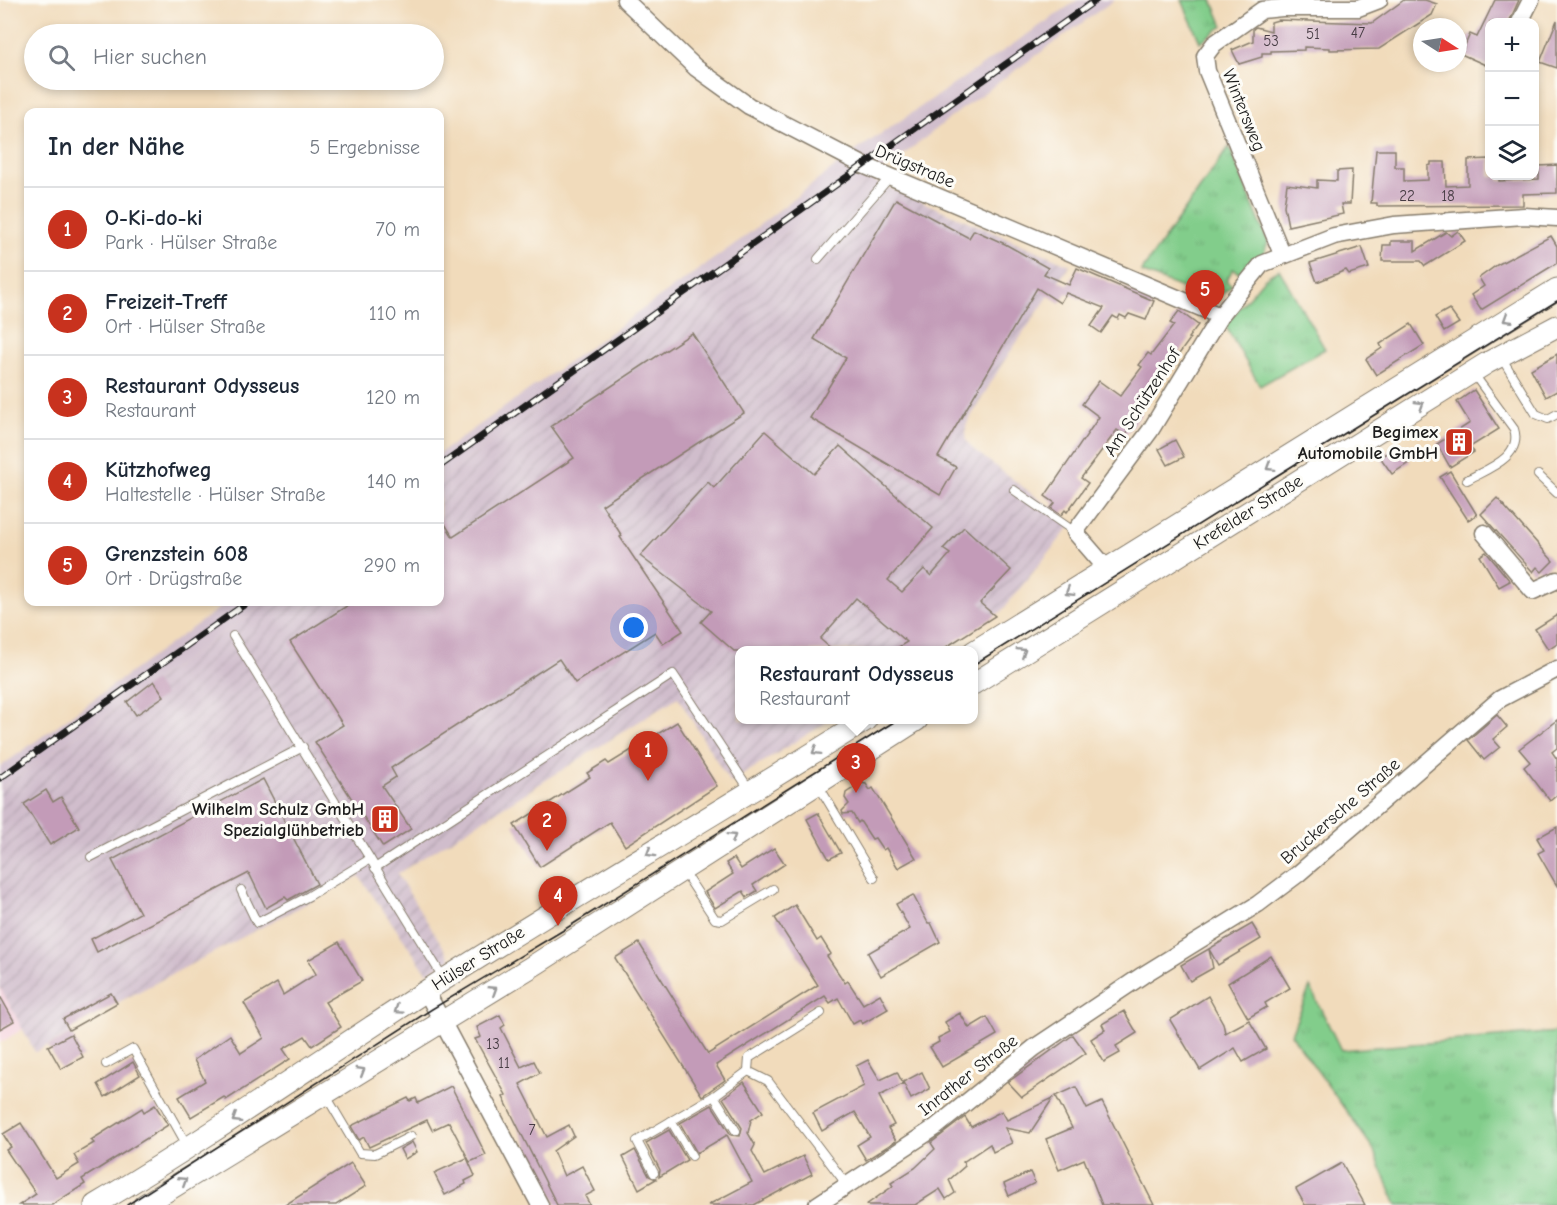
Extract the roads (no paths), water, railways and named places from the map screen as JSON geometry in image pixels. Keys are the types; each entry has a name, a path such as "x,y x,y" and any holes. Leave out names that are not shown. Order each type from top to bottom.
{"street":[{"name":"Drügstraße","path":"625,0 696,68 749,106 890,176 1220,316"},
{"name":"Wintersweg","path":"1282,254 1207,71 1205,56 1214,44 1267,5 1282,8 1358,8 1378,0"},
{"path":"1522,18 1531,0"},
{"name":"Am Schützenhof","path":"1075,532 1150,431 1220,316 1262,264 1282,254 1334,236 1394,225 1524,216 1557,218"},
{"name":"Krefelder Straße","path":"978,649 1557,289"},
{"name":"Krefelder Straße","path":"978,681 1473,372 1557,326"},
{"path":"1075,532 1107,569"},
{"path":"1484,533 1533,591 1557,580"},
{"name":"Bruckersche Straße","path":"1143,975 1258,904 1298,874 1500,699 1557,669"},
{"name":"Hülser Straße","path":"95,1205 189,1148 426,991 860,724"},
{"path":"817,783 911,724"},
{"name":"Hülser Straße","path":"144,1205 443,1021 817,783"},
{"name":"Inrather Straße","path":"817,1205 936,1127 1019,1058 1143,975"},
{"path":"426,991 540,1205"}],"lane":[{"path":"818,259 890,176"},
{"path":"1501,356 1536,414 1548,420 1557,414"},
{"path":"1467,480 1504,459 1515,447 1516,437 1514,429 1473,372"},
{"path":"1538,475 1557,493"},
{"path":"1014,490 1075,532"},
{"path":"233,636 445,980"},
{"path":"375,868 673,674 751,792"},
{"path":"91,856 303,747"},
{"path":"817,783 874,878"},
{"path":"241,890 257,923 309,896 370,859"},
{"path":"682,869 715,919 722,920 773,889"},
{"path":"654,1173 637,1141 714,1096 748,1071 749,1058 821,1013"},
{"path":"106,1064 133,1049 189,1148"},
{"path":"748,1071 768,1081 847,1185"},
{"path":"325,1094 360,1153 375,1154 411,1136"},
{"path":"714,1096 736,1131"},
{"path":"671,1120 692,1156"}],"tram line":[{"path":"978,662 1557,301"},
{"path":"127,1205 432,1009 562,931 891,724"}],"railway":[{"path":"444,463 1096,0"},
{"path":"0,778 242,606"}],"place":[{"name":"Grenzstein 608","path":"1205,320"},
{"name":"Begimex Automobile GmbH","path":"1459,442"},
{"name":"O-Ki-do-ki","path":"648,781"},
{"name":"Restaurant Odysseus","path":"856,793"},
{"name":"Wilhelm Schulz GmbH Spezialglühbetrieb","path":"385,819"},
{"name":"Freizeit-Treff","path":"547,851"},
{"name":"Kützhofweg","path":"558,926"}]}
